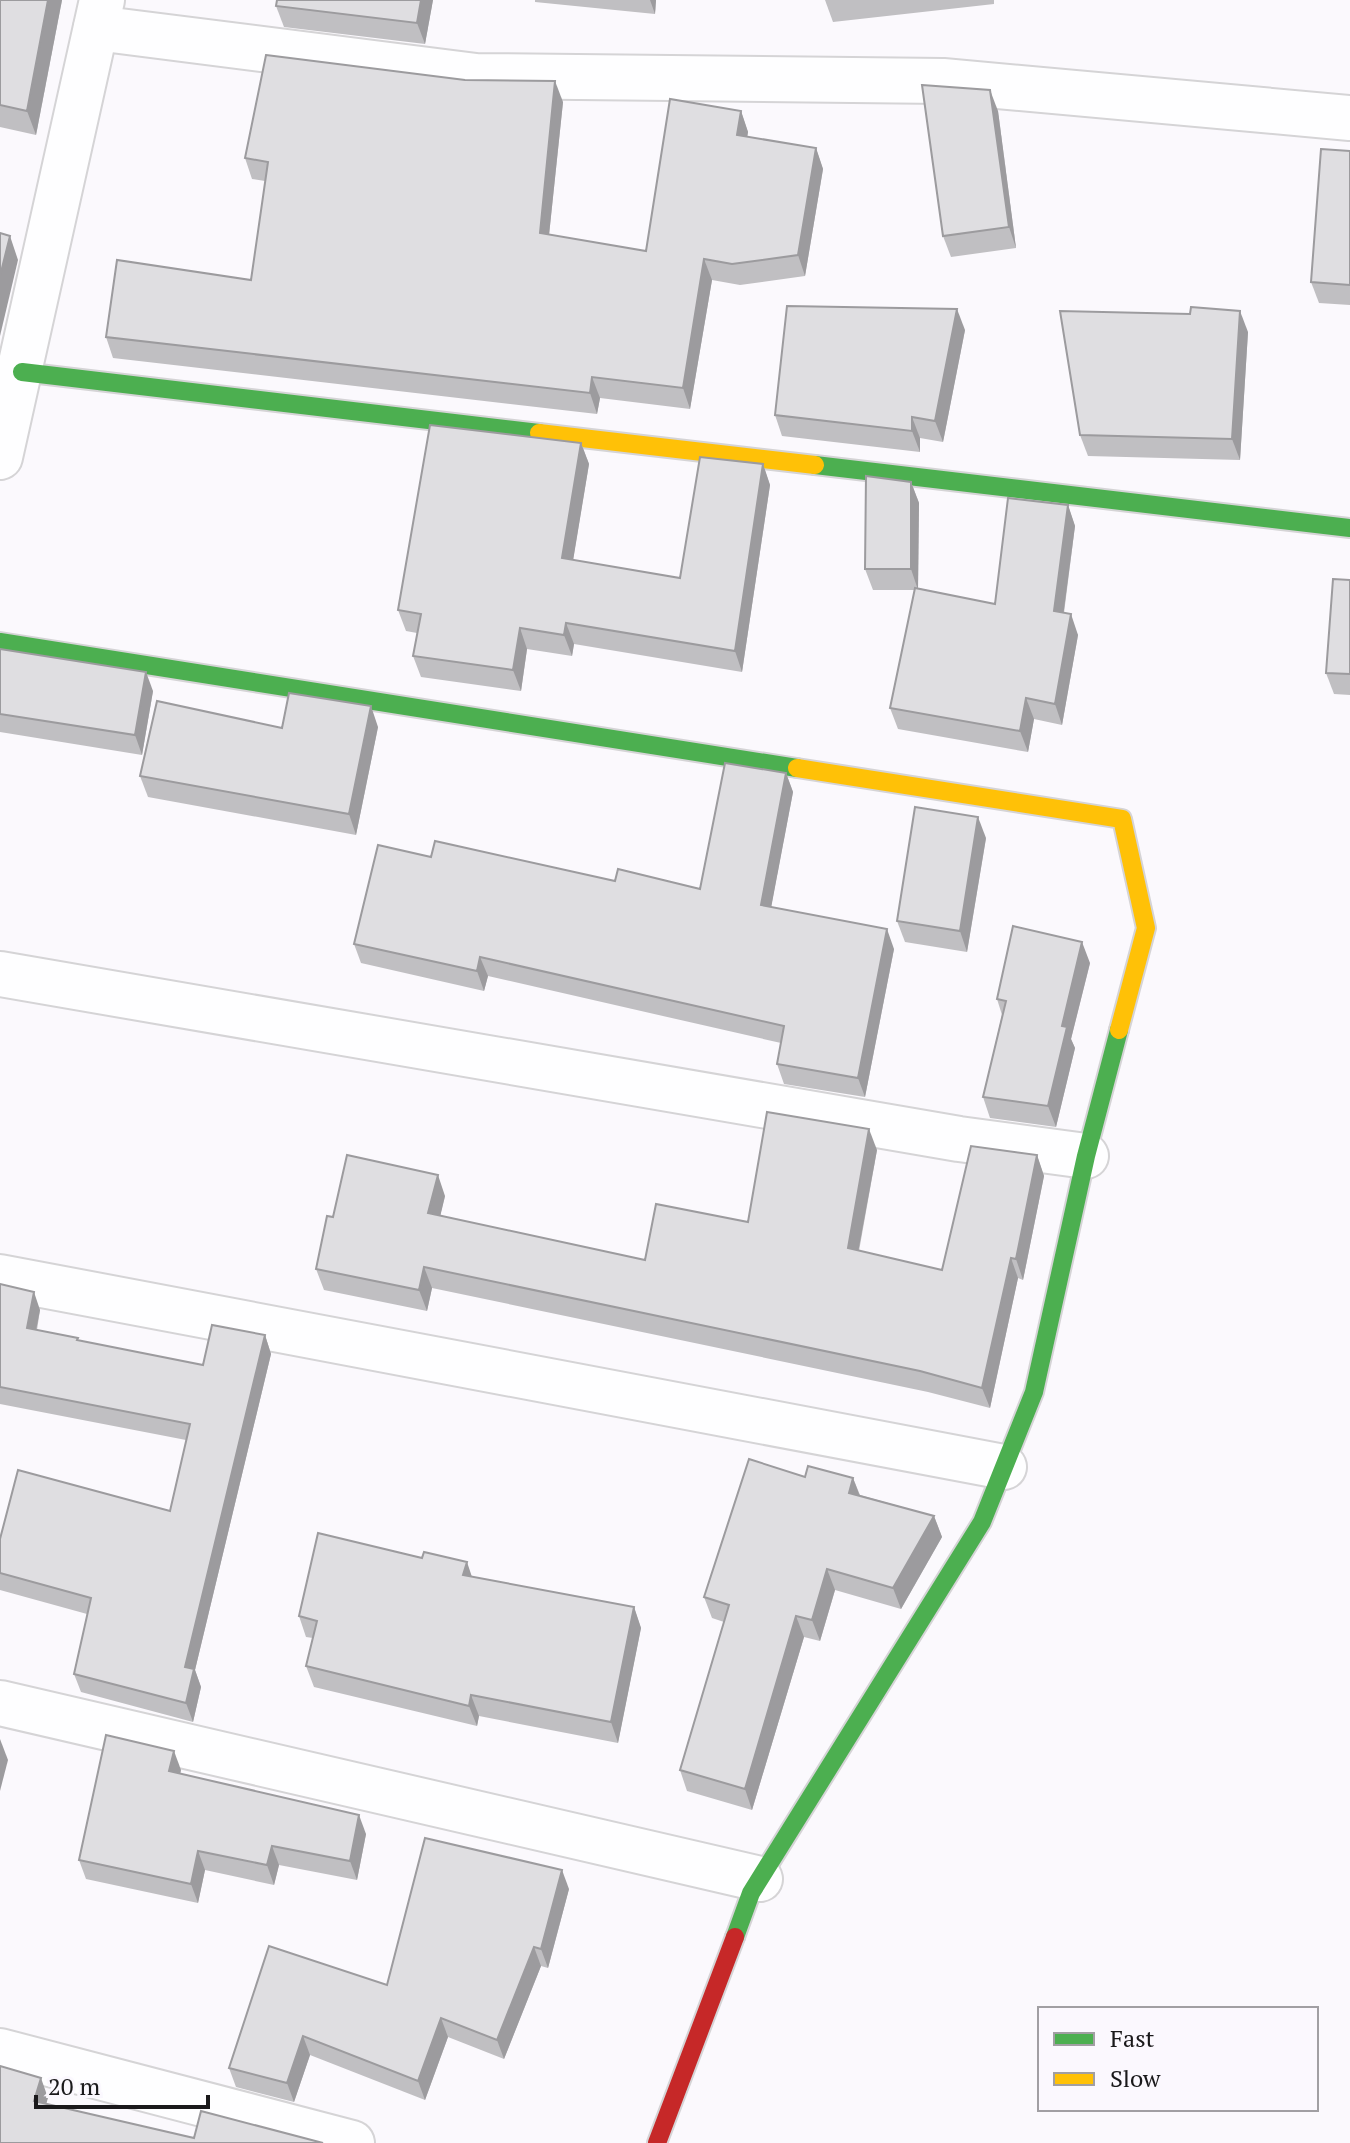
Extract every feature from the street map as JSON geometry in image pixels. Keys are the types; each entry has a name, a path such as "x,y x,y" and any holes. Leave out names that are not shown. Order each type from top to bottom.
{"street":[{"path":"0,457 22,372 99,14 476,76 943,81 1350,118"},
{"path":"22,372 1350,528"},
{"path":"0,642 1122,819 1146,928 1086,1156 1034,1392 982,1522 751,1893 657,2143"},
{"path":"0,974 944,1136 1086,1156"},
{"path":"0,1277 1004,1467"},
{"path":"0,1703 760,1879"},
{"path":"0,2051 352,2143"}],"building":[{"path":"0,0 48,0 27,111 0,105"},
{"path":"277,0 421,0 417,23 276,6"},
{"path":"266,55 465,80 555,81 540,233 646,251 670,99 741,111 737,135 816,148 798,255 732,264 704,259 683,388 592,377 590,393 106,337 117,260 251,280 268,162 245,158"},
{"path":"922,85 990,90 1009,227 943,236"},
{"path":"1321,149 1350,151 1350,285 1311,282"},
{"path":"0,233 10,236 0,276"},
{"path":"787,306 957,309 935,421 912,417 912,431 775,415"},
{"path":"1191,307 1240,311 1232,439 1080,435 1060,311 1190,314"},
{"path":"430,425 581,443 562,558 680,578 700,457 763,464 735,651 566,623 564,635 520,628 513,670 413,656 421,614 398,610"},
{"path":"866,476 911,482 911,569 865,569"},
{"path":"1008,498 1068,505 1054,611 1071,614 1055,704 1026,698 1020,731 890,708 915,588 995,604"},
{"path":"1333,579 1350,580 1350,674 1326,673"},
{"path":"0,649 146,672 135,735 0,714"},
{"path":"289,693 371,706 349,814 140,776 157,701 282,728"},
{"path":"725,763 786,773 761,905 887,929 858,1078 777,1064 784,1026 480,957 477,971 354,944 378,845 431,857 435,841 615,881 618,869 700,889"},
{"path":"915,807 978,817 960,931 897,921"},
{"path":"1013,926 1082,942 1062,1026 1067,1027 1048,1106 983,1097 1006,1001 997,999"},
{"path":"767,1112 869,1129 848,1248 942,1270 971,1146 1037,1155 1016,1259 1011,1258 982,1388 920,1371 424,1267 419,1290 316,1269 327,1216 333,1217 347,1155 438,1175 428,1213 645,1260 656,1204 748,1222"},
{"path":"0,1284 34,1292 27,1328 203,1365 212,1325 265,1335 185,1667 194,1669 186,1703 74,1674 91,1598 0,1573 0,1539 18,1470 170,1511 190,1424 0,1387"},
{"path":"749,1459 805,1477 808,1466 853,1478 849,1493 934,1516 893,1588 827,1569 812,1620 796,1616 745,1789 680,1770 729,1605 704,1597"},
{"path":"318,1533 422,1558 424,1552 467,1562 463,1575 634,1607 611,1722 471,1695 469,1706 306,1666 317,1621 299,1616"},
{"path":"106,1735 174,1751 169,1771 359,1815 350,1861 272,1846 267,1865 198,1851 191,1884 79,1860"},
{"path":"425,1838 562,1870 541,1949 534,1947 497,2040 441,2018 418,2081 303,2036 287,2083 229,2068 269,1946 387,1985"},
{"path":"0,2066 41,2078 34,2101 194,2138 201,2111 323,2143 0,2143"}],"traffic: fast":[{"path":"22,372 539,433"},
{"path":"815,465 1350,528"},
{"path":"0,642 797,768"},
{"path":"735,1937 751,1893 982,1522 1034,1392 1086,1156 1119,1030"}],"traffic: slow":[{"path":"539,433 815,465"},
{"path":"797,768 1122,819 1146,928 1119,1030"}],"traffic: jam":[{"path":"657,2143 735,1937"}]}
